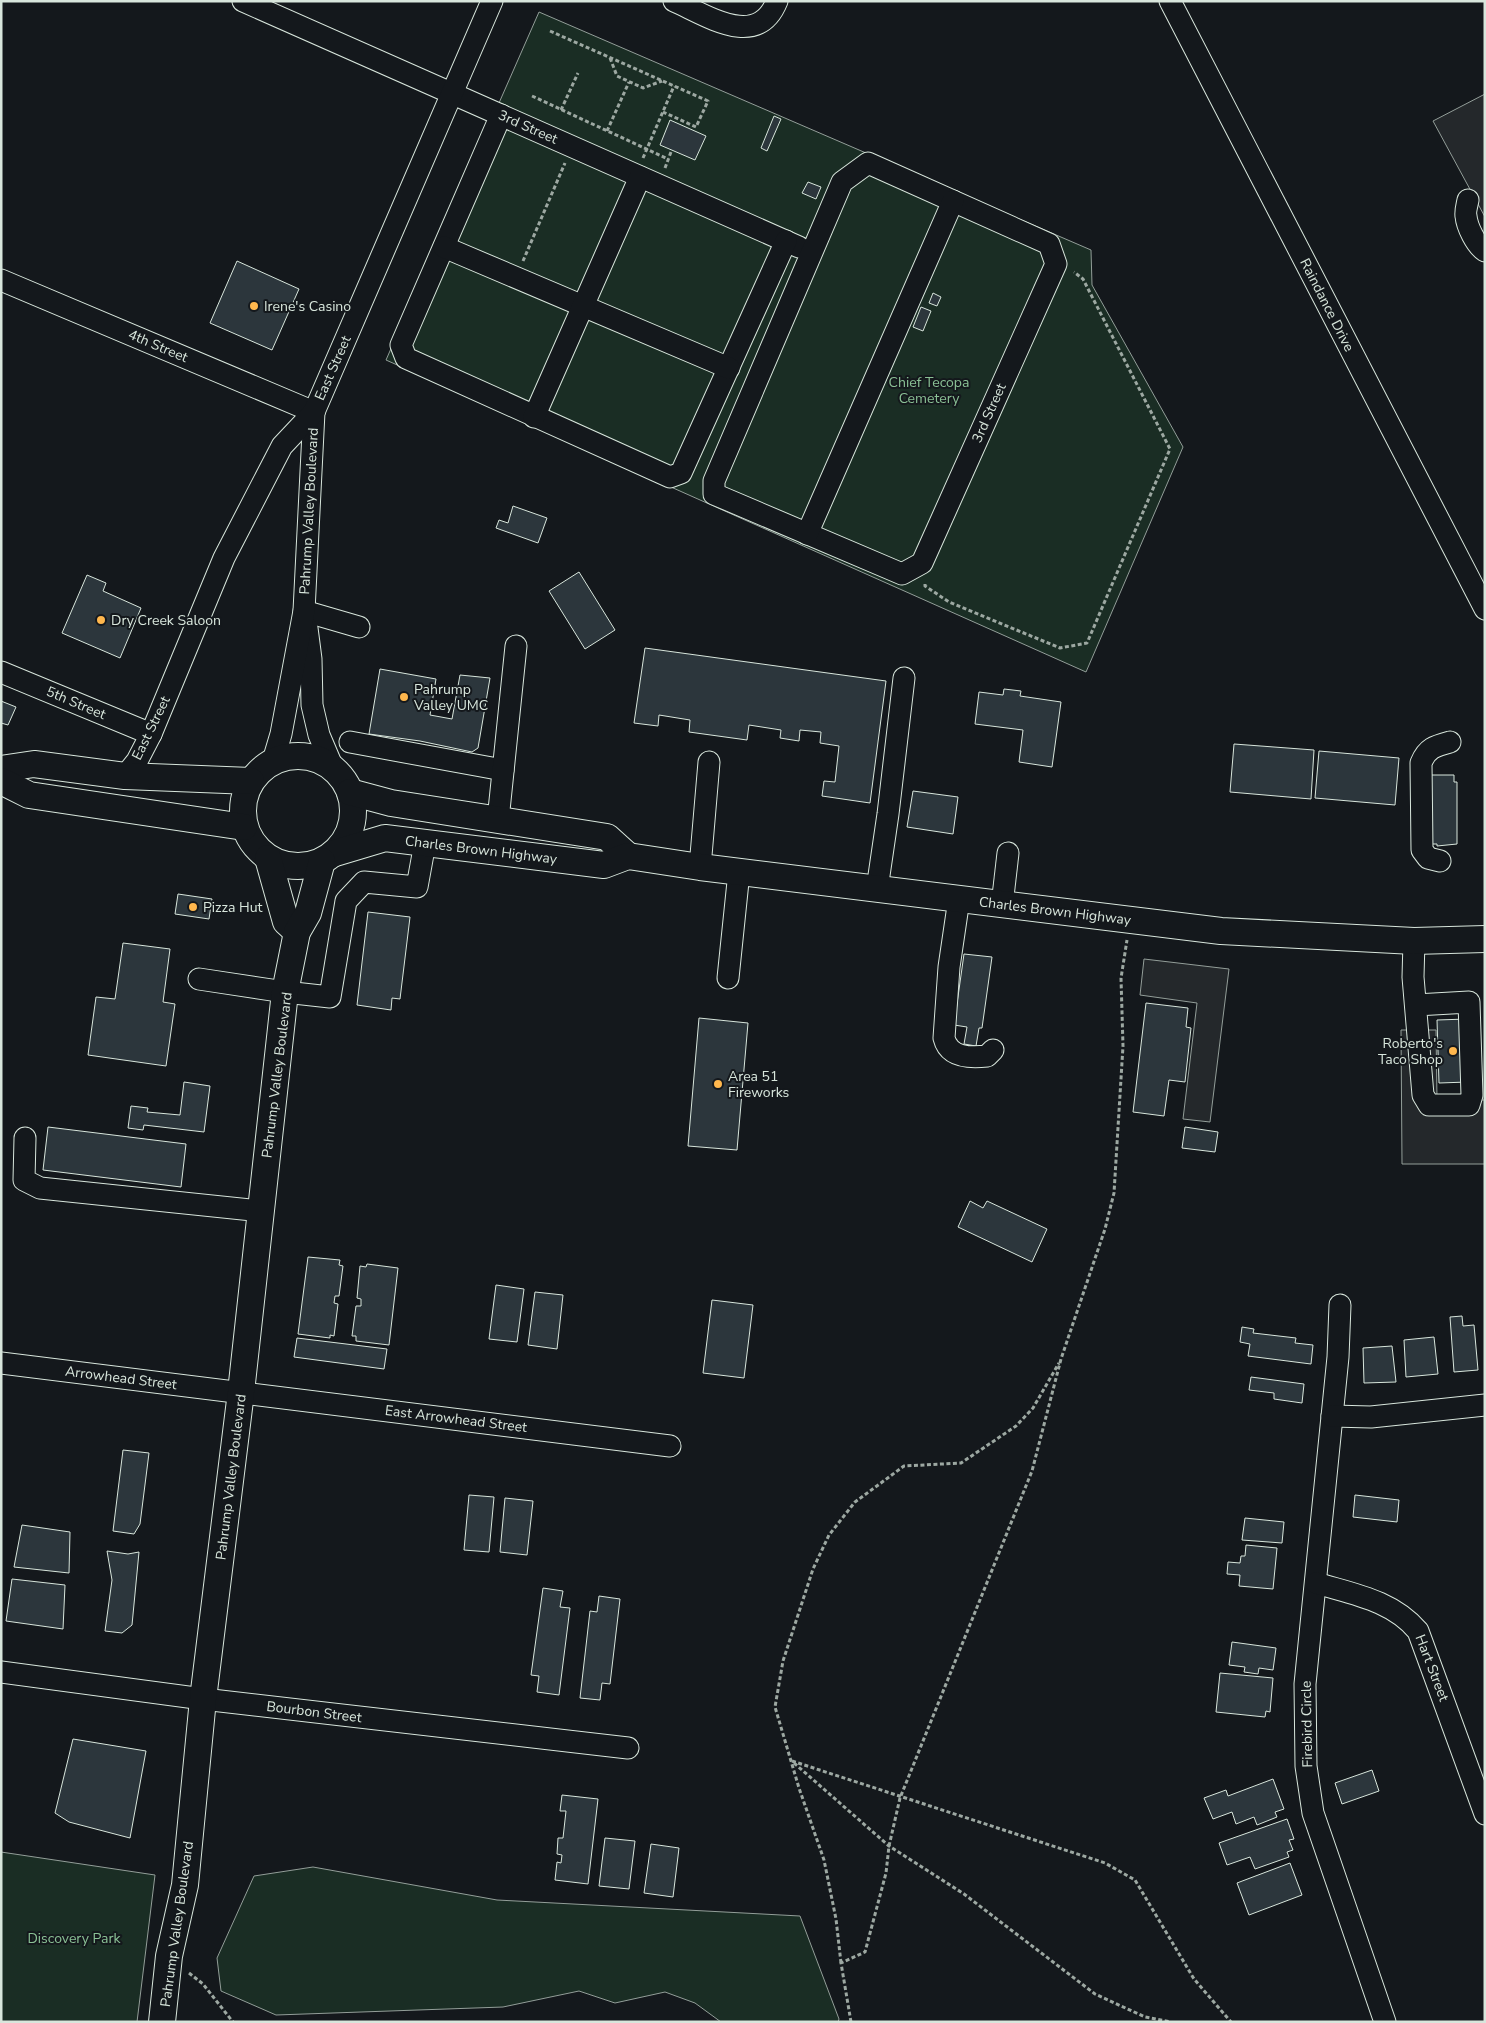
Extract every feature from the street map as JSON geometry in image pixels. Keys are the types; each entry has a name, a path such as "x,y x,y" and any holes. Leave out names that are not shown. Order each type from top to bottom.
{"main road":[{"path":"288,756 304,756 320,760 334,768 350,792 354,808 352,824 346,840 328,857 304,866 285,865 268,858 258,850 244,827 242,811 244,795 251,781 261,769 273,761 288,756"},
{"path":"1,769 34,764 125,776 251,781"},
{"path":"1,781 29,796 244,827"},
{"path":"350,792 391,803 607,838 628,856"},
{"name":"Charles Brown Highway","path":"328,857 386,838 604,865 628,856 739,872 1221,931 1414,941 1485,940"},
{"name":"Pahrump Valley Boulevard","path":"162,2022 169,1956 185,1884 203,1699 242,1392 285,992 297,932 308,913 328,857"},
{"path":"268,858 286,922 297,932"}],"street":[{"name":"East Street","path":"125,776 137,761 151,734 224,558 282,446 314,412 492,1"},
{"path":"674,1 732,26 748,28 762,23 773,12 777,1"},
{"name":"Raindance Drive","path":"1170,1 1485,609"},
{"name":"3rd Street","path":"252,3 501,116 812,253"},
{"path":"501,116 401,345 406,358 670,477 681,473 786,241"},
{"path":"922,563 902,574 714,494 714,481 842,182 868,163 1049,244 1056,264"},
{"path":"534,417 638,176"},
{"path":"1468,200 1465,215 1471,230 1481,248 1485,251"},
{"path":"807,534 953,201"},
{"path":"444,247 728,368"},
{"name":"3rd Street","path":"922,563 1056,264"},
{"name":"4th Street","path":"1,280 314,412"},
{"name":"Pahrump Valley Boulevard","path":"273,761 281,734 304,611 314,412"},
{"path":"304,611 359,627"},
{"name":"Pahrump Valley Boulevard","path":"304,611 311,659 312,705 319,735 334,768"},
{"path":"498,820 516,646"},
{"name":"5th Street","path":"1,672 151,734"},
{"path":"877,889 904,678"},
{"path":"350,742 503,770"},
{"path":"1440,861 1428,858 1422,850 1421,763 1425,754 1434,746 1450,742"},
{"path":"700,867 709,762"},
{"path":"199,978 285,992 330,997 346,901 364,882 417,887 426,843"},
{"path":"1002,905 1008,853"},
{"path":"728,978 739,872"},
{"path":"959,899 949,967 945,1044 951,1051 968,1057 987,1056 993,1050"},
{"path":"1414,941 1413,976 1422,1095 1429,1105 1470,1105 1472,1095 1469,1002 1416,1005"},
{"path":"25,1138 24,1180 40,1188 261,1211"},
{"name":"Firebird Circle","path":"1340,1305 1338,1357 1305,1684 1306,1766 1313,1813 1385,2022"},
{"name":"Arrowhead Street","path":"1,1363 242,1392"},
{"name":"East Arrowhead Street","path":"242,1392 670,1446"},
{"path":"1332,1416 1371,1417 1485,1405"},
{"name":"Hart Street","path":"1316,1583 1379,1602 1407,1618 1418,1631 1485,1814"},
{"name":"Bourbon Street","path":"1,1672 203,1699 628,1748"}],"path":[{"path":"550,31 708,101 696,127 663,112"},
{"path":"610,58 617,76 629,82 643,88 662,81"},
{"path":"561,110 578,72"},
{"path":"607,131 629,82"},
{"path":"638,176 647,149 674,86"},
{"path":"532,96 668,159"},
{"path":"516,277 572,147"},
{"path":"922,563 925,586 949,602 1060,648 1087,644 1170,449 1083,279 1056,264"},
{"path":"841,1963 865,1952 886,1873 889,1846 900,1798 1032,1471 1061,1359 1105,1228 1114,1193 1123,1046 1121,978 1130,920"},
{"path":"851,2022 836,1919 824,1860 775,1707 783,1661 813,1569 829,1535 855,1502 904,1466 961,1463 1016,1426 1033,1408 1061,1359"},
{"path":"791,1761 900,1798 1105,1863 1135,1880 1194,1979 1230,2022"},
{"path":"791,1761 889,1846 964,1894 1095,1994 1145,2017 1171,2022"},
{"path":"169,1956 203,1984 233,2022"}],"green space":[{"name":"Chief Tecopa Cemetery","path":"539,12 1091,250 1092,285 1183,447 1086,672 386,360"},
{"name":"Discovery Park","path":"1,1852 155,1875 137,2022 1,2022"},
{"path":"313,1867 497,1900 800,1916 839,2019 838,2022 721,2022 695,2003 665,1992 615,2003 579,1991 503,2007 276,2015 221,1991 217,1958 254,1876"}],"shaded area":[{"path":"1485,94 1485,217 1433,121"},
{"path":"1144,959 1229,969 1210,1122 1183,1119 1197,1003 1140,995"},
{"path":"1401,1030 1436,1030 1437,1100 1485,1100 1485,1164 1402,1164"}],"building":[{"path":"774,116 781,119 767,151 761,148"},
{"path":"670,120 706,136 695,160 660,145"},
{"path":"808,182 821,187 816,199 802,193"},
{"name":"Irene's Casino","path":"237,261 299,289 272,350 210,323"},
{"path":"933,293 941,297 937,306 929,303"},
{"path":"921,307 931,311 923,331 913,327"},
{"path":"513,506 547,518 538,543 496,528 499,520 508,523"},
{"path":"579,572 615,630 585,649 549,591"},
{"name":"Dry Creek Saloon","path":"87,575 106,583 103,591 141,608 120,658 62,633"},
{"path":"645,648 886,681 870,803 822,796 824,781 835,782 839,746 820,743 821,732 800,730 799,741 780,738 781,730 749,725 747,740 689,732 690,720 659,715 658,726 634,723"},
{"name":"Pahrump Valley UMC","path":"380,669 436,679 430,715 452,719 460,675 490,678 478,748 472,752 420,741 369,734"},
{"path":"1004,689 1021,691 1020,696 1061,702 1052,767 1019,762 1023,730 975,724 979,692 1003,695"},
{"path":"1,701 16,707 8,725 1,723"},
{"path":"1234,744 1314,750 1311,799 1230,792"},
{"path":"1319,751 1399,758 1395,805 1315,798"},
{"path":"1431,775 1454,775 1454,782 1457,782 1457,844 1437,846 1437,844 1429,844"},
{"path":"913,791 958,797 953,834 907,827"},
{"name":"Pizza Hut","path":"178,894 212,899 209,919 175,914"},
{"path":"368,912 410,917 400,999 392,998 391,1010 357,1005"},
{"path":"123,943 170,949 163,1002 175,1004 166,1066 88,1055 96,997 115,999"},
{"path":"964,954 992,957 982,1028 979,1028 976,1046 964,1044 967,1027 954,1025"},
{"path":"1146,1003 1188,1008 1186,1027 1191,1028 1185,1082 1169,1080 1164,1116 1133,1112"},
{"name":"Area 51 Fireworks","path":"699,1018 748,1023 737,1150 688,1146"},
{"name":"Roberto's Taco Shop","path":"1467,1019 1468,1082 1439,1083 1437,1020"},
{"path":"184,1082 210,1086 204,1132 144,1125 143,1130 128,1128 131,1106 148,1108 147,1112 180,1115"},
{"path":"48,1127 186,1144 181,1187 43,1170"},
{"path":"1185,1127 1218,1132 1215,1152 1182,1148"},
{"path":"970,1201 983,1208 987,1201 1047,1229 1032,1262 958,1227"},
{"path":"308,1257 340,1260 339,1265 343,1266 339,1296 335,1296 334,1303 338,1304 334,1336 330,1335 330,1338 298,1334"},
{"path":"367,1264 398,1268 389,1345 356,1341 356,1336 352,1336 356,1306 361,1306 361,1299 357,1298 360,1266 366,1267"},
{"path":"496,1285 524,1289 517,1342 489,1339"},
{"path":"535,1292 563,1295 557,1349 528,1345"},
{"path":"712,1300 753,1305 744,1378 703,1373"},
{"path":"1462,1316 1463,1326 1474,1325 1478,1370 1454,1372 1450,1317"},
{"path":"1242,1327 1254,1329 1253,1333 1296,1338 1295,1343 1313,1345 1311,1364 1248,1356 1250,1344 1240,1342"},
{"path":"1434,1337 1438,1374 1406,1377 1404,1340"},
{"path":"297,1338 387,1349 384,1369 294,1357"},
{"path":"1392,1346 1396,1382 1364,1383 1363,1348"},
{"path":"1251,1377 1304,1384 1302,1403 1274,1399 1274,1393 1249,1390"},
{"path":"123,1450 149,1453 140,1524 134,1534 113,1531"},
{"path":"469,1495 494,1497 489,1552 464,1550"},
{"path":"1355,1495 1399,1500 1397,1522 1353,1517"},
{"path":"505,1498 533,1501 527,1555 500,1552"},
{"path":"1245,1518 1284,1522 1282,1543 1242,1540"},
{"path":"22,1525 70,1532 69,1573 14,1567"},
{"path":"1246,1545 1277,1548 1273,1589 1239,1586 1240,1575 1227,1574 1228,1562 1240,1563 1241,1556 1245,1556"},
{"path":"107,1551 128,1554 139,1552 132,1625 122,1633 105,1631 112,1580"},
{"path":"12,1579 65,1585 63,1629 6,1621"},
{"path":"543,1588 563,1591 560,1607 570,1608 559,1695 537,1692 539,1676 531,1675"},
{"path":"599,1596 620,1599 610,1684 602,1683 600,1700 580,1698 590,1611 597,1612"},
{"path":"1232,1642 1276,1648 1273,1670 1259,1668 1258,1674 1244,1672 1245,1667 1229,1665"},
{"path":"1220,1673 1273,1678 1270,1712 1266,1711 1265,1717 1216,1712"},
{"path":"73,1739 146,1751 130,1838 69,1822 55,1813"},
{"path":"1372,1770 1379,1791 1342,1804 1335,1783"},
{"path":"1273,1779 1284,1809 1275,1812 1277,1817 1257,1825 1254,1817 1236,1824 1232,1812 1213,1819 1204,1798 1226,1790 1228,1796"},
{"path":"562,1795 598,1799 588,1884 555,1880 557,1862 561,1863 562,1855 557,1854 558,1838 563,1838 566,1811 560,1811"},
{"path":"1287,1819 1294,1839 1289,1840 1293,1850 1287,1852 1289,1857 1255,1869 1250,1857 1227,1865 1219,1843"},
{"path":"605,1838 635,1841 629,1889 599,1886"},
{"path":"651,1844 679,1848 673,1897 644,1893"},
{"path":"1290,1863 1302,1895 1249,1915 1237,1883"}],"place":[{"name":"Irene's Casino","path":"254,306"},
{"name":"Dry Creek Saloon","path":"101,620"},
{"name":"Pahrump Valley UMC","path":"404,697"},
{"name":"Pizza Hut","path":"193,907"},
{"name":"Roberto's Taco Shop","path":"1453,1051"},
{"name":"Area 51 Fireworks","path":"718,1084"}]}
